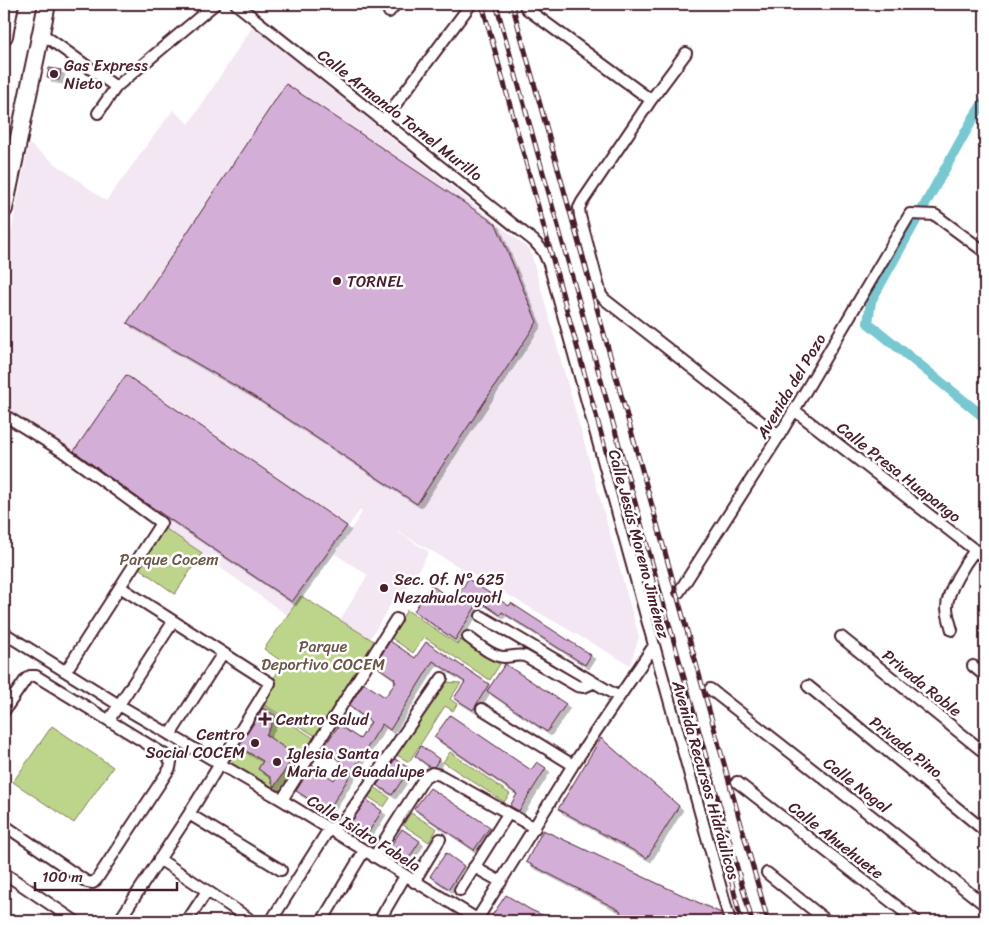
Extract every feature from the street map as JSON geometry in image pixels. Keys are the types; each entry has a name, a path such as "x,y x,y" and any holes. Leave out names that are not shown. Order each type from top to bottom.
{"main road":[{"path":"4,36 10,4"},
{"path":"4,209 47,4"}],"street":[{"path":"98,113 116,87 215,4"},
{"name":"Calle Armando Tornel Murillo","path":"236,4 534,241 543,251"},
{"path":"383,121 472,4"},
{"path":"524,4 527,9 651,100"},
{"path":"41,32 116,87"},
{"path":"686,53 651,100 579,208 584,233 601,295 604,299 779,436"},
{"name":"Avenida del Pozo","path":"679,592 779,436 910,214 932,215 985,252"},
{"name":"Calle Jesús Moreno Jiménez","path":"477,920 573,766 654,647 549,264 543,251"},
{"name":"Calle Presa Huapango","path":"794,410 985,558"},
{"path":"4,416 62,452 161,523 66,671"},
{"path":"952,630 947,607 949,595 968,559 975,550"},
{"path":"119,921 270,683 120,587"},
{"path":"481,616 619,697"},
{"path":"282,800 396,619"},
{"path":"109,720 174,622"},
{"name":"Calle Isidro Fabela","path":"4,634 119,705 330,829 477,920"},
{"name":"Privada Roble","path":"841,637 985,753"},
{"path":"468,638 499,656 506,657 518,654 525,656 577,686 584,687 593,683"},
{"name":"Avenida Recursos Hidráulicos","path":"654,647 730,921"},
{"path":"170,735 223,653"},
{"path":"973,666 985,676"},
{"path":"4,711 26,680 30,676 36,676 167,756 171,762 170,768 93,883 87,882 4,825"},
{"path":"271,921 330,829 338,825 349,814 442,678"},
{"name":"Privada Pino","path":"808,686 985,832"},
{"name":"Calle Nogal","path":"710,689 985,905"},
{"path":"482,709 573,766"},
{"path":"374,857 425,777 432,773 535,828"},
{"name":"Calle Ahuehuete","path":"738,782 916,921"},
{"path":"188,814 281,870"},
{"path":"460,890 508,814"},
{"path":"379,921 440,839"},
{"path":"322,921 364,851"},
{"path":"159,859 248,918"},
{"path":"474,867 501,882"},
{"path":"4,873 75,921"},
{"path":"767,873 827,921"},
{"path":"187,921 207,891"}],"shaded area":[{"path":"253,26 530,250 639,637 630,665 390,527 429,552 398,604 392,602 370,639 340,620 368,575 335,554 362,512 360,510 287,615 71,462 4,422 4,269 29,144 106,201 173,110 189,124"}],"green space":[{"name":"Parque Cocem","path":"163,527 202,553 175,594 136,566"},
{"name":"Parque Deportivo COCEM","path":"301,596 377,643 317,737 258,701 284,663 264,649"},
{"path":"407,610 457,644 461,640 500,664 490,680 424,637 413,653 390,637"},
{"path":"445,682 461,683 450,699 457,704 453,711 445,706 409,762 397,755"},
{"path":"258,702 315,739 276,799 217,764"},
{"path":"52,726 113,767 74,823 13,782"},
{"path":"450,752 510,794 504,802 443,762"},
{"path":"373,786 390,798 384,807 367,796"},
{"path":"411,813 437,829 429,842 403,825"}],"building":[{"name":"Gas Express Nieto","path":"49,68 61,70 59,80 47,78"},
{"name":"TORNEL","path":"286,84 496,224 537,322 417,504 253,396 127,323"},
{"path":"126,375 347,526 292,602 134,495 74,451"},
{"path":"468,579 509,606 511,603 591,655 585,665 502,612 500,615 481,602 476,606 455,640 414,611 431,585 454,601"},
{"path":"390,641 415,658 426,642 489,684 473,710 454,698 465,682 433,661 390,730 382,724 328,811 296,791 312,765 334,780 344,764 323,748 339,725 360,739 371,722 349,706 364,683 385,697 396,682 394,681 395,679 375,665"},
{"path":"505,664 566,704 547,732 487,691"},
{"path":"263,708 276,716 266,735 295,755 274,787 270,777 258,769 263,761 239,747"},
{"path":"450,715 531,770 537,762 546,768 519,811 510,806 517,794 434,737"},
{"path":"601,738 679,806 647,858 558,809"},
{"path":"421,746 439,759 434,767 430,767 415,756"},
{"path":"395,759 410,769 392,795 377,785"},
{"path":"430,788 490,827 474,850 414,809"},
{"path":"367,800 382,811 366,836 348,824"},
{"path":"402,829 420,841 405,864 387,851"},
{"path":"543,830 721,913 723,921 616,921 621,911 526,862"},
{"path":"446,853 464,866 449,889 430,876"},
{"path":"506,895 531,910 556,921 488,921"}],"waterway":[{"path":"985,100 871,301 868,323 985,418"}],"railway":[{"path":"482,4 632,545"},
{"path":"496,4 752,921"},
{"path":"512,4 768,921"},
{"path":"719,828 741,921"}],"place":[{"name":"Gas Express Nieto","path":"54,74"},
{"name":"TORNEL","path":"337,281"},
{"name":"Sec. Of. N° 625 Nezahualcoyotl","path":"384,588"},
{"name":"Centro Salud","path":"265,719"},
{"name":"Centro Social COCEM","path":"255,743"},
{"name":"Iglesia Santa Maria de Guadalupe","path":"277,762"}]}
